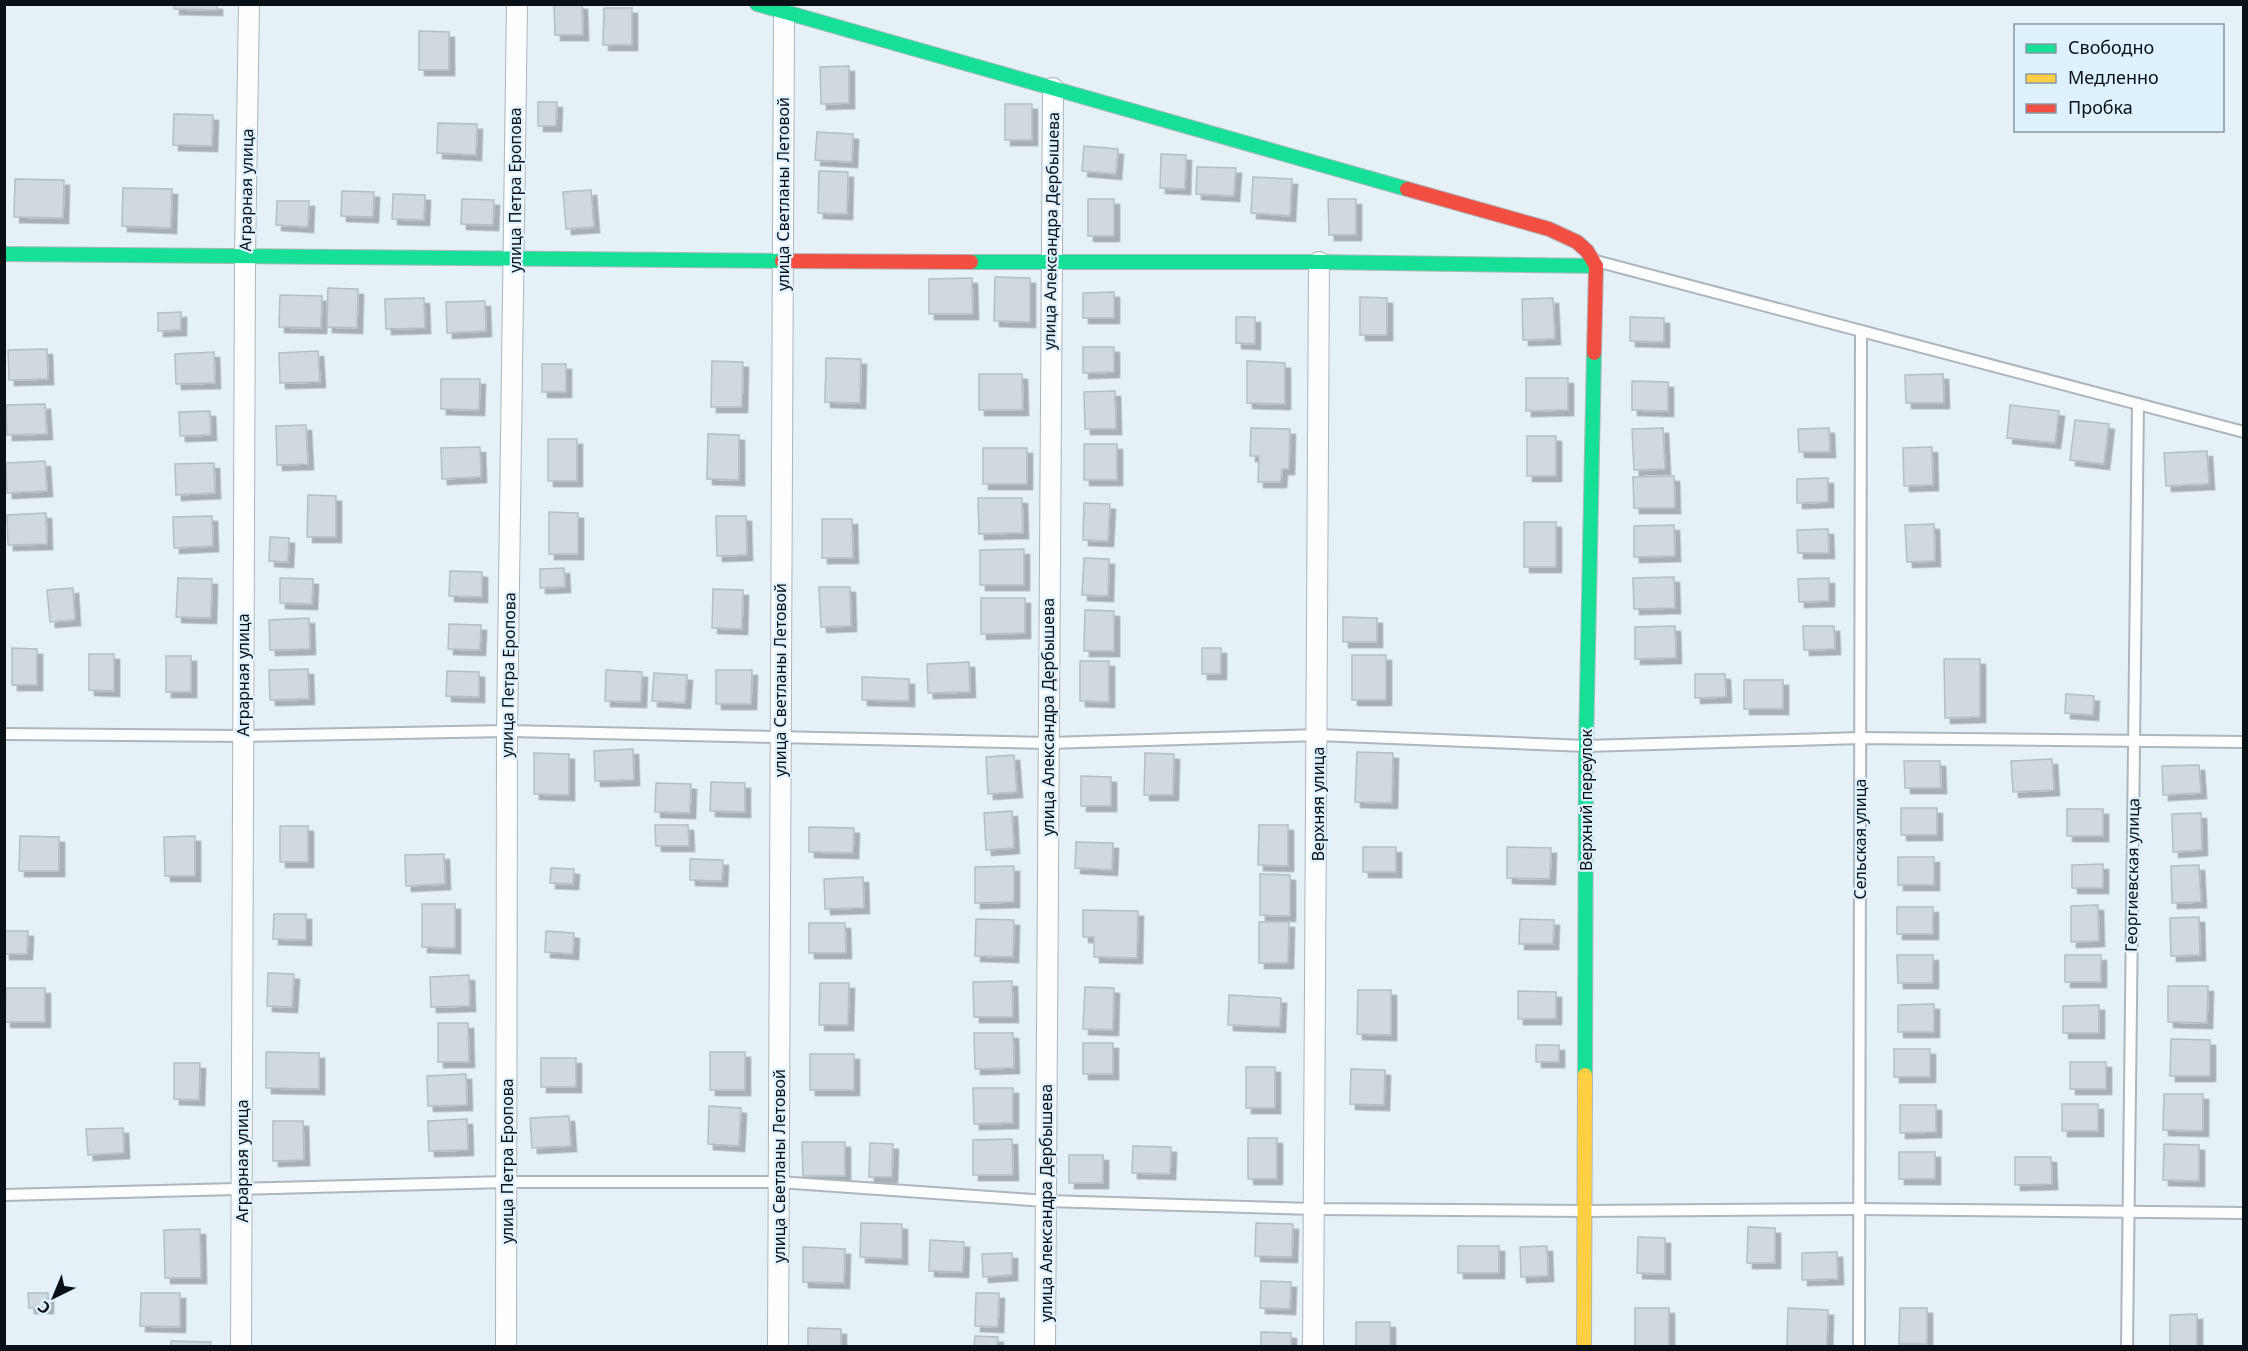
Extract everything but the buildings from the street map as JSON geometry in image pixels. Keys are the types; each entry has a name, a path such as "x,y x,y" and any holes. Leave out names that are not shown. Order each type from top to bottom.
{"street":[{"name":"Аграрная улица","path":"241,1347 245,256 249,4"},
{"name":"улица Петра Еропова","path":"506,1347 507,731 517,4"},
{"path":"757,4 1549,229 1576,240 1584,246 1593,260"},
{"name":"улица Светланы Летовой","path":"778,1347 784,13"},
{"name":"улица Александра Дербышева","path":"1045,1347 1053,88"},
{"path":"4,254 1051,263 1593,260"},
{"name":"Верхний переулок","path":"1584,1347 1586,746 1593,260"},
{"name":"Верхняя улица","path":"1313,1347 1319,262"}],"lane":[{"path":"1593,260 2244,432"},
{"name":"Сельская улица","path":"1859,1347 1862,332"},
{"name":"Георгиевская улица","path":"2127,1347 2138,404"},
{"path":"4,734 243,735 507,731 1048,743 1318,735 1586,746 1860,738 2244,742"},
{"path":"4,1195 507,1182 779,1182 1046,1202 1315,1209 1584,1211 1859,1209 2244,1213"}],"traffic: fast":[{"path":"757,4 1407,189"},
{"path":"4,254 782,261"},
{"path":"971,262 1319,262 1596,266"},
{"path":"1585,1075 1586,746 1594,353"}],"traffic: slow":[{"path":"1584,1346 1585,1075"}],"traffic: jam":[{"path":"1407,189 1549,229 1577,242 1587,251 1596,266 1594,353"},
{"path":"782,261 971,262"}]}
